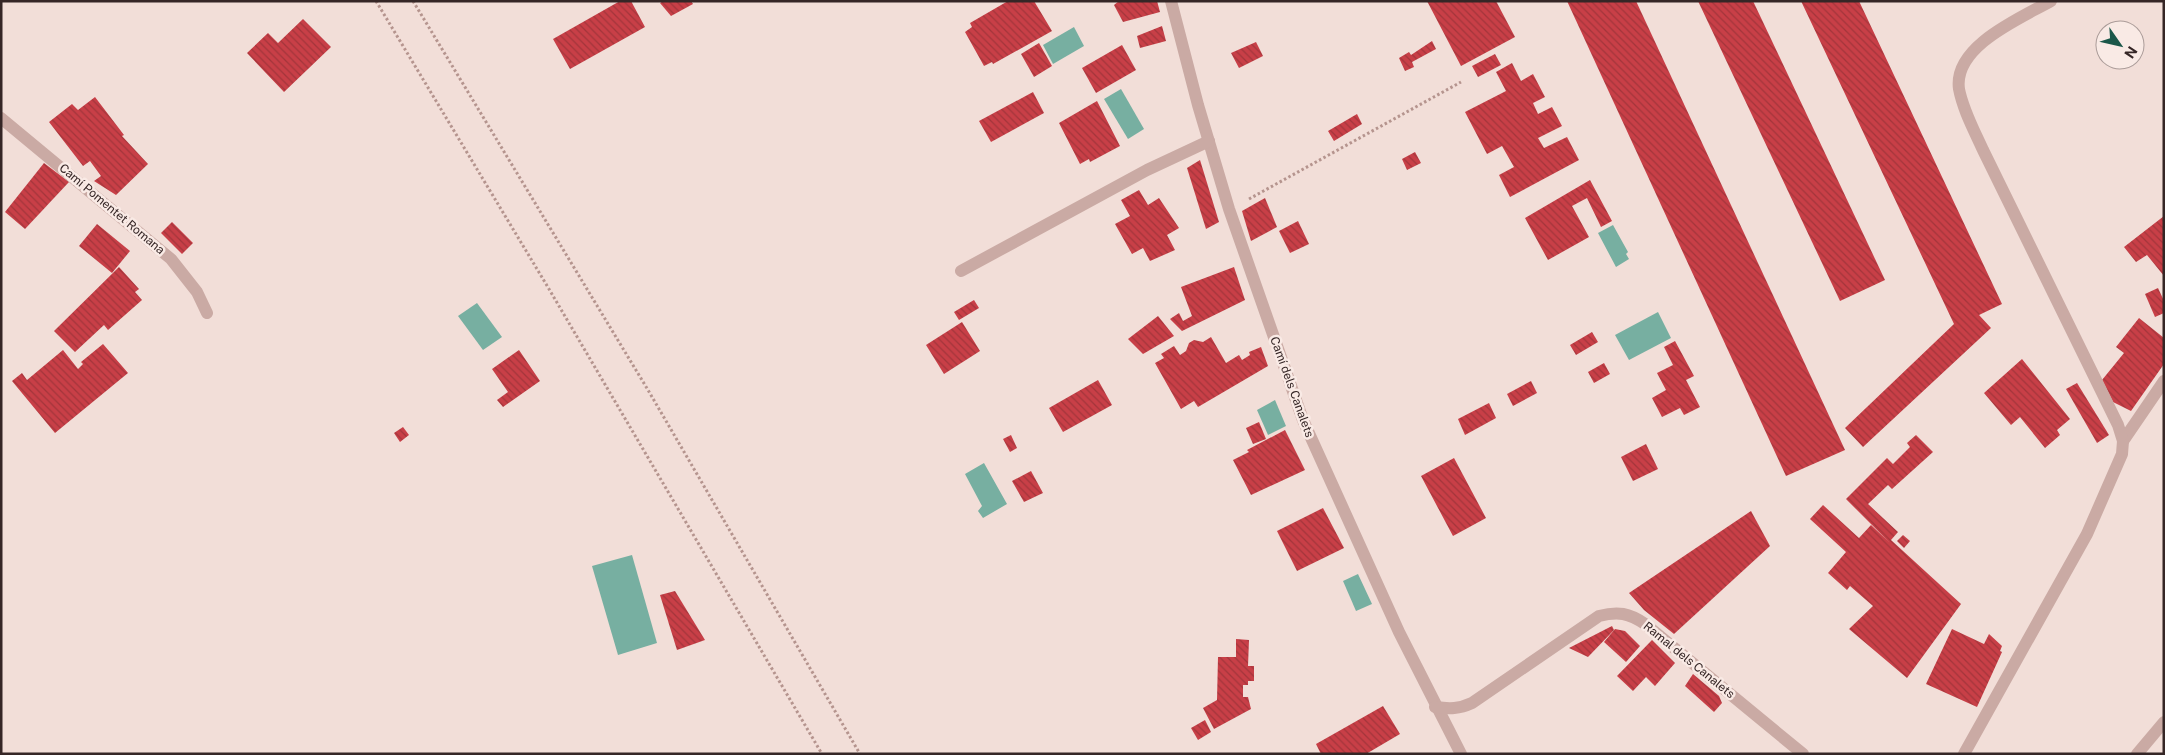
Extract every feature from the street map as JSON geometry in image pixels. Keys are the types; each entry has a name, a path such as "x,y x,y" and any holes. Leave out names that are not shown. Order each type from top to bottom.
{"street":[{"name":"Camí dels Canalets","path":"1170,1 1230,209 1303,420 1435,707 1461,754"},
{"path":"1964,754 2088,534 2122,454 2123,441 2118,426 1983,150 1965,109 1959,88 1960,73 1966,59 1979,46 1995,33 2051,1"},
{"name":"Camí Pomentet Romana","path":"1,118 171,259 196,292 207,313"},
{"path":"960,272 1148,170 1209,141"},
{"path":"2123,441 2164,380"},
{"name":"Ramal dels Canalets","path":"1435,707 1460,708 1472,703 1599,616 1613,612 1623,613 1645,624 1803,754"},
{"path":"2137,754 2164,722"}],"path":[{"path":"376,1 549,289 822,754"},
{"path":"413,1 648,390 860,754"},
{"path":"1230,209 1460,82"}],"water":[{"path":"1074,27 1084,46 1053,64 1043,45"},
{"path":"1121,89 1144,129 1128,139 1104,99"},
{"path":"1613,225 1628,252 1626,254 1629,259 1616,267 1598,233"},
{"path":"477,303 502,337 483,350 458,316"},
{"path":"1658,312 1671,338 1629,360 1615,335"},
{"path":"1275,400 1286,426 1268,435 1257,410"},
{"path":"984,463 1007,504 983,518 978,511 982,506 965,474"},
{"path":"632,555 657,643 618,655 592,566"},
{"path":"1358,574 1372,604 1356,611 1343,581"}],"building":[{"path":"620,1 631,1 645,27 570,69 553,39"},
{"path":"663,1 691,1 693,4 671,16 660,3"},
{"path":"1008,1 1034,1 1052,31 993,64 992,62 984,66 965,32 972,27 970,23"},
{"path":"1119,1 1157,1 1160,12 1123,22 1114,5"},
{"path":"1427,1 1496,1 1515,37 1461,66"},
{"path":"1567,1 1636,1 1845,450 1786,476"},
{"path":"1698,1 1753,1 1885,280 1840,301"},
{"path":"1801,1 1859,1 2002,304 1979,315 1991,328 1863,447 1845,428 1954,324"},
{"path":"303,19 331,47 284,92 247,53 268,33 278,43"},
{"path":"1162,26 1166,41 1140,48 1137,36"},
{"path":"1432,41 1436,49 1412,62 1414,67 1405,71 1399,58 1409,52 1411,55"},
{"path":"1256,42 1263,56 1239,68 1231,53"},
{"path":"1039,43 1052,66 1034,77 1021,54"},
{"path":"1122,45 1136,70 1096,93 1082,68"},
{"path":"1495,54 1501,65 1478,77 1472,66"},
{"path":"1512,63 1521,81 1533,74 1545,97 1533,103 1538,114 1552,107 1562,126 1538,138 1544,148 1567,137 1579,160 1510,197 1499,175 1514,167 1502,146 1487,154 1465,112 1506,91 1496,72"},
{"path":"1033,92 1044,113 991,142 979,121"},
{"path":"95,97 124,135 122,136 148,164 116,195 94,181 101,176 90,161 83,166 49,122 72,104 78,110"},
{"path":"1097,101 1120,146 1090,162 1089,159 1080,164 1059,123"},
{"path":"1357,114 1362,124 1334,141 1328,131"},
{"path":"1415,152 1421,163 1407,170 1402,159"},
{"path":"1200,160 1219,222 1206,229 1187,168"},
{"path":"44,163 69,182 25,229 5,212"},
{"path":"1590,180 1612,221 1601,227 1587,198 1572,206 1589,237 1548,260 1525,218"},
{"path":"1139,190 1148,205 1159,198 1179,228 1167,235 1175,250 1150,261 1143,248 1132,254 1115,224 1130,216 1121,200"},
{"path":"1265,198 1277,227 1251,241 1242,211"},
{"path":"2164,216 2164,276 2147,255 2136,262 2124,247"},
{"path":"1298,221 1309,244 1290,253 1279,231"},
{"path":"172,222 193,243 182,254 161,233"},
{"path":"97,224 130,251 112,273 79,246"},
{"path":"119,267 139,289 135,292 142,300 108,330 104,325 75,352 54,331"},
{"path":"1234,267 1245,300 1182,331 1170,319 1179,313 1183,321 1192,316 1181,287"},
{"path":"2158,288 2164,301 2164,313 2155,317 2145,294"},
{"path":"974,300 979,308 959,320 954,312"},
{"path":"1158,316 1174,336 1143,354 1128,339"},
{"path":"2139,318 2164,338 2164,364 2131,411 2113,402 2102,380 2124,353 2116,347"},
{"path":"962,322 980,351 944,374 926,345"},
{"path":"1592,332 1598,342 1576,355 1570,345"},
{"path":"1211,337 1226,363 1239,355 1242,360 1250,355 1249,352 1261,347 1268,366 1198,407 1194,401 1181,409 1155,363 1164,358 1161,354 1174,346 1180,355 1186,351 1189,343 1194,340 1203,342"},
{"path":"1675,341 1694,376 1686,380 1700,407 1684,415 1680,408 1662,417 1652,398 1666,390 1657,373 1673,365 1664,347"},
{"path":"103,344 128,373 55,433 12,381 22,373 27,380 63,350 78,369 83,364 81,362"},
{"path":"519,350 540,381 503,407 497,400 508,392 492,369"},
{"path":"2022,359 2070,419 2057,430 2060,435 2045,448 2020,417 2011,425 1984,393"},
{"path":"1604,363 1610,374 1594,383 1588,372"},
{"path":"1098,380 1112,405 1063,432 1049,408"},
{"path":"1531,381 1537,393 1513,406 1507,394"},
{"path":"2077,383 2109,435 2097,443 2066,389"},
{"path":"1489,403 1496,418 1465,435 1458,419"},
{"path":"1259,422 1266,439 1253,444 1246,428"},
{"path":"403,427 409,435 400,442 394,433"},
{"path":"1285,430 1305,470 1251,495 1233,460 1249,452 1247,450"},
{"path":"1011,435 1017,448 1010,452 1003,439"},
{"path":"1916,435 1933,452 1892,489 1888,485 1868,504 1898,532 1891,540 1961,604 1907,678 1849,629 1873,606 1850,586 1847,590 1828,573 1846,552 1810,519 1823,505 1859,538 1871,525 1889,542 1846,499 1887,458 1893,464 1910,447 1907,443"},
{"path":"1646,444 1658,469 1633,481 1621,457"},
{"path":"1454,458 1486,518 1453,536 1421,476"},
{"path":"1031,471 1043,493 1024,502 1012,481"},
{"path":"1323,508 1344,548 1297,571 1277,531"},
{"path":"1751,511 1770,546 1674,634 1644,610 1629,593"},
{"path":"1903,535 1910,541 1904,548 1897,541"},
{"path":"675,591 705,640 677,650 660,595"},
{"path":"1612,626 1614,630 1588,657 1569,648"},
{"path":"1615,629 1625,631 1640,646 1626,662 1604,642"},
{"path":"1952,629 1984,644 1989,634 2002,646 2000,651 2002,652 1977,707 1926,684"},
{"path":"1236,639 1249,640 1248,666 1254,666 1254,681 1248,681 1248,685 1243,685 1243,697 1248,697 1251,709 1214,729 1203,708 1217,700 1218,657 1236,657"},
{"path":"1652,640 1675,663 1655,686 1646,677 1633,691 1617,676"},
{"path":"1693,674 1719,696 1722,703 1714,712 1685,686"},
{"path":"1383,706 1400,734 1366,754 1321,754 1316,744"},
{"path":"1205,720 1211,732 1198,740 1191,728"}]}
